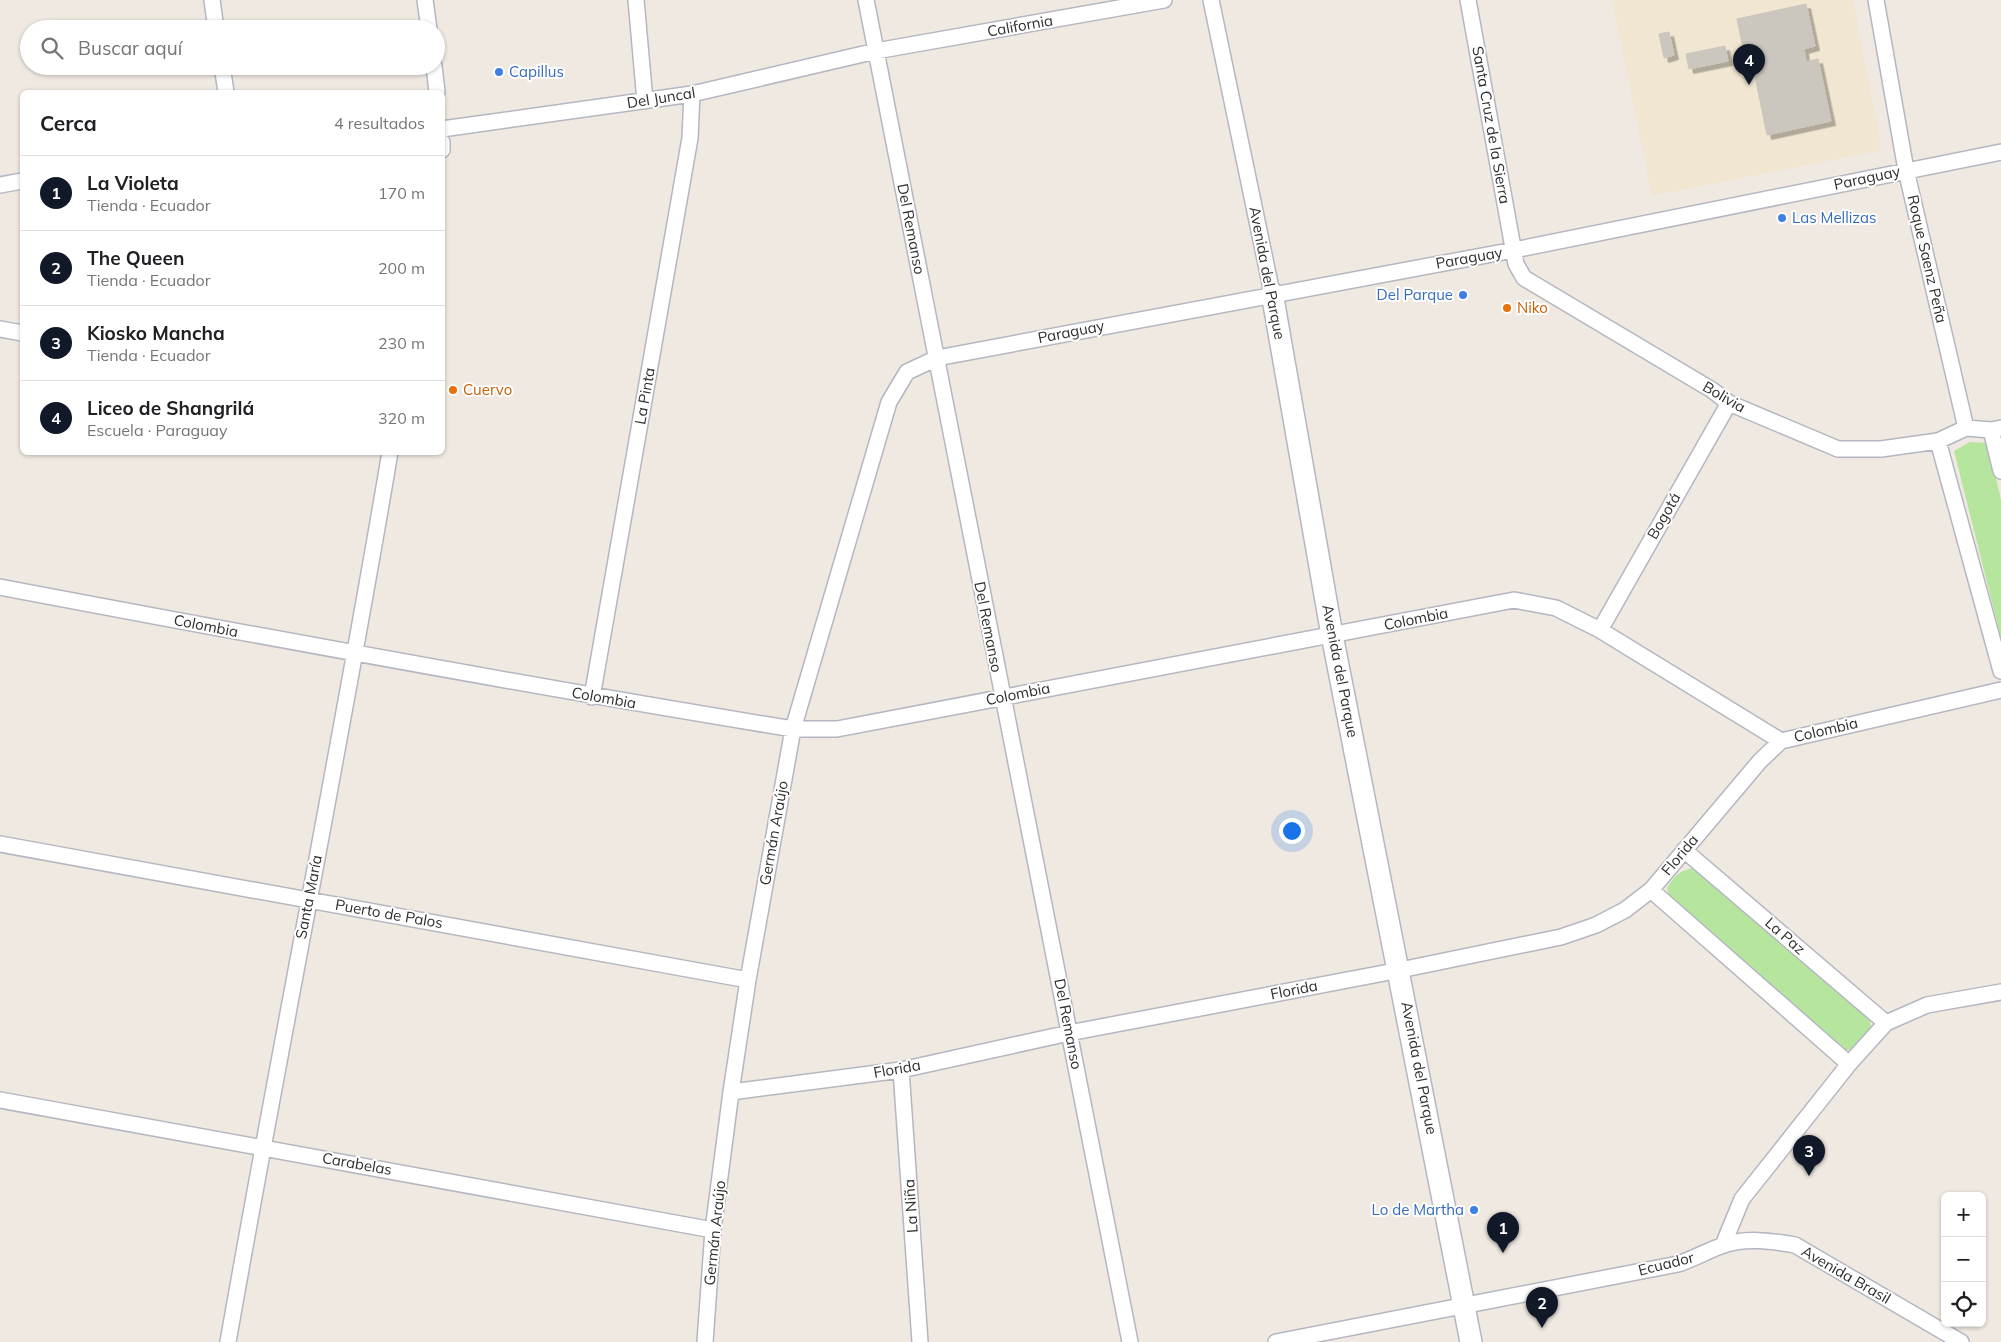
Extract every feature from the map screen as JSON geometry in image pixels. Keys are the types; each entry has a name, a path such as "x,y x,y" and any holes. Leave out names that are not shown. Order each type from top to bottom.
{"street":[{"path":"212,0 215,20"},
{"path":"425,0 428,20"},
{"path":"636,0 646,101"},
{"name":"Del Remanso","path":"866,0 1130,1342"},
{"name":"California","path":"876,51 1164,0"},
{"name":"Avenida del Parque","path":"1211,0 1272,293 1332,635 1400,970 1471,1342"},
{"name":"Santa Cruz de la Sierra","path":"1468,0 1514,250"},
{"name":"Roque Saenz Peña","path":"1876,0 1906,170 1966,428"},
{"name":"Del Juncal","path":"445,130 692,94 876,51"},
{"path":"223,75 226,90"},
{"path":"435,75 437,90"},
{"name":"La Pinta","path":"592,697 690,138 692,94"},
{"name":"Paraguay","path":"937,358 1272,293 1514,250 2001,152"},
{"path":"0,185 20,182"},
{"name":"Bolivia","path":"1514,250 1516,264 1524,278 1712,390 1729,403 1838,449 1881,449 1938,441 1966,428 1996,429"},
{"path":"0,329 20,333"},
{"name":"Germán Araújo","path":"705,1342 713,1230 731,1092 748,980 793,729 889,402 907,372 921,363 937,358"},
{"name":"Bogotá","path":"1600,630 1729,403"},
{"path":"1996,429 2001,471"},
{"path":"1938,441 2001,670"},
{"name":"Santa María","path":"228,1342 308,900 356,655 389,455"},
{"name":"Colombia","path":"0,587 356,655 592,697 793,729 837,729 1002,696 1514,600 1556,608 1600,630 1781,741 2001,690"},
{"name":"Florida","path":"731,1092 902,1070 1069,1033 1400,970 1561,937 1596,925 1625,910 1651,890 1760,760 1781,741"},
{"name":"Puerto de Palos","path":"0,844 748,980"},
{"name":"La Paz","path":"1684,850 1886,1023"},
{"path":"1651,890 1849,1064"},
{"path":"1723,1245 1742,1199 1849,1064 1886,1023 1927,1005 2001,992"},
{"name":"La Niña","path":"902,1070 920,1342"},
{"name":"Carabelas","path":"0,1100 713,1230"},
{"name":"Avenida Brasil","path":"1723,1245 1758,1241 1795,1245 1960,1342"},
{"name":"Ecuador","path":"1276,1342 1678,1264 1723,1245"}],"shaded area":[{"path":"1612,0 1853,0 1881,145 1878,151 1652,196"}],"green space":[{"path":"1970,442 1988,443 2001,500 2001,638 1954,451"},
{"path":"1693,868 1870,1020 1871,1028 1854,1049 1843,1051 1670,897 1667,888 1672,880 1680,872"}],"building":[{"path":"1806,4 1815,46 1804,49 1806,62 1818,59 1831,121 1767,135 1751,57 1745,58 1737,19"},
{"path":"1669,32 1674,55 1664,58 1659,34"},
{"path":"1725,46 1728,61 1689,69 1686,54"}],"place":[{"name":"Capillus","path":"499,72"},
{"name":"Liceo de Shangrilá","path":"1749,85"},
{"name":"Las Mellizas","path":"1782,218"},
{"name":"Del Parque","path":"1463,295"},
{"name":"Niko","path":"1507,308"},
{"name":"Cuervo","path":"453,390"},
{"name":"Kiosko Mancha","path":"1809,1176"},
{"name":"Lo de Martha","path":"1474,1210"},
{"name":"La Violeta","path":"1503,1253"},
{"name":"The Queen","path":"1542,1328"}]}
